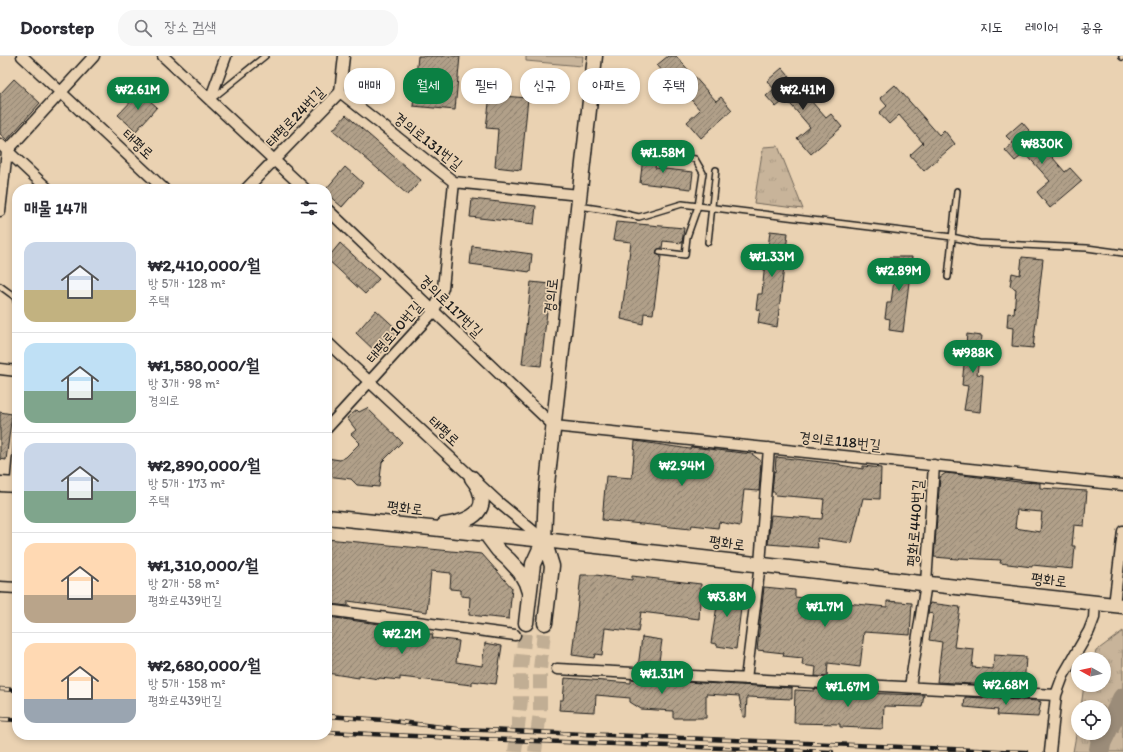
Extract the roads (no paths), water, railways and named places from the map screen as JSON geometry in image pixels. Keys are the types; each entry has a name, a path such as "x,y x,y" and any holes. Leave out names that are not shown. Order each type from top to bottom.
{"main road":[{"name":"경의로","path":"545,623 552,566 544,540 546,492 595,56"},
{"path":"425,527 457,523 470,518 475,514 481,505 482,499 480,492 472,478"},
{"name":"평화로","path":"332,518 1119,605"},
{"path":"486,534 498,550 520,572 529,593"},
{"name":"경의로","path":"526,623 533,564 544,540"}],"street":[{"name":"태평로","path":"22,56 159,184"},
{"path":"0,211 2,148 61,92 94,56"},
{"path":"163,56 300,184"},
{"path":"210,100 226,56"},
{"name":"태평로24번길","path":"251,184 340,92 344,56"},
{"name":"경의로131번길","path":"340,92 454,182 579,201"},
{"path":"2,148 42,184"},
{"name":"태평로10번길","path":"332,423 434,311 443,288 454,182"},
{"name":"경의로117번길","path":"332,215 554,426"},
{"name":"태평로","path":"332,347 498,502 544,540"},
{"path":"0,369 12,370"},
{"name":"경의로118번길","path":"554,426 1123,485"},
{"path":"746,679 760,564 769,448"},
{"name":"평화로440번길","path":"910,687 926,583 934,466"},
{"path":"1119,605 1123,531"},
{"path":"0,587 12,588"},
{"path":"1050,752 1056,695 1063,676 1089,631 1094,618 1095,602"},
{"path":"332,611 514,635"},
{"path":"557,669 1056,695"}],"lane":[{"path":"210,100 265,56"},
{"path":"660,163 673,156 695,159 703,173 698,206 687,237 685,255 660,252"},
{"path":"708,242 716,170"},
{"path":"948,277 957,191"},
{"path":"579,201 639,218 682,204 952,237 979,243 1087,248 1123,253"},
{"path":"0,286 12,295"},
{"path":"10,485 12,473"}],"waterway":[{"path":"1099,752 1101,742 1123,698"}],"tunnel":[{"path":"515,752 521,700 521,668 526,623"},
{"path":"535,752 540,712 540,669 545,623"}],"railway":[{"path":"0,689 12,690"},
{"path":"332,716 384,720 458,729 1026,752"},
{"path":"0,719 12,720"},
{"path":"332,732 832,752"}]}
